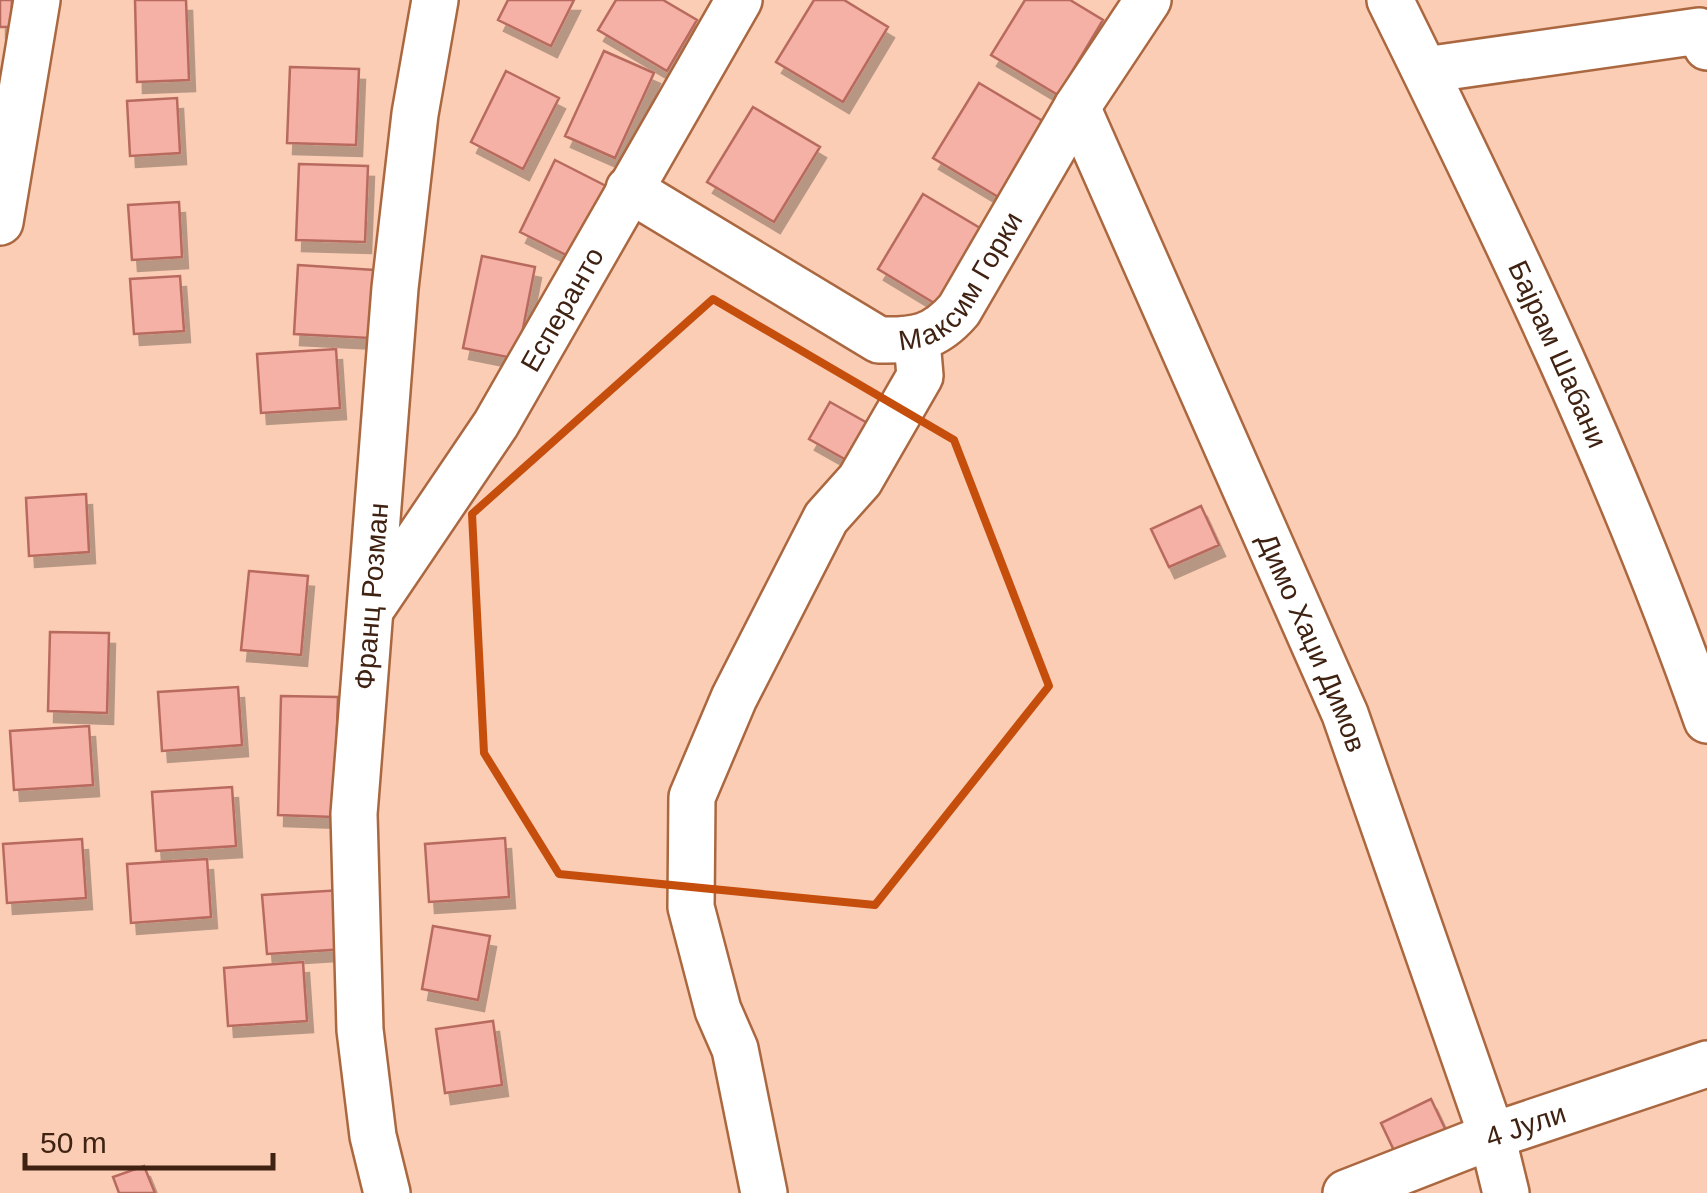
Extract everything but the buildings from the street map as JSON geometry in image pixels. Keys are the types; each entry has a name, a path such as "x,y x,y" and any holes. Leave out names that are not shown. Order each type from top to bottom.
{"street":[{"path":"0,222 37,0"},
{"name":"Франц Розман","path":"387,1193 373,1136 360,1030 354,814 396,288 415,114 436,0"},
{"name":"Есперанто","path":"372,608 496,424 739,0"},
{"name":"Максим Горки","path":"629,189 879,340 917,341 946,326 959,310 1077,107 1148,0"},
{"name":"Бајрам Шабани","path":"1390,0 1613,476 1707,720"},
{"path":"1425,70 1698,31 1707,47"},
{"name":"Димо Хаџи Димов","path":"1077,107 1345,714 1492,1136 1506,1193"},
{"path":"764,1193 735,1049 718,1010 691,908 692,797 734,698 826,518 860,480 920,376 917,341"},
{"name":"4 Јули","path":"1346,1193 1492,1136 1707,1064"}],"highlighted area":[{"path":"713,299 954,440 1049,686 875,905 559,874 484,753 472,514"}]}
